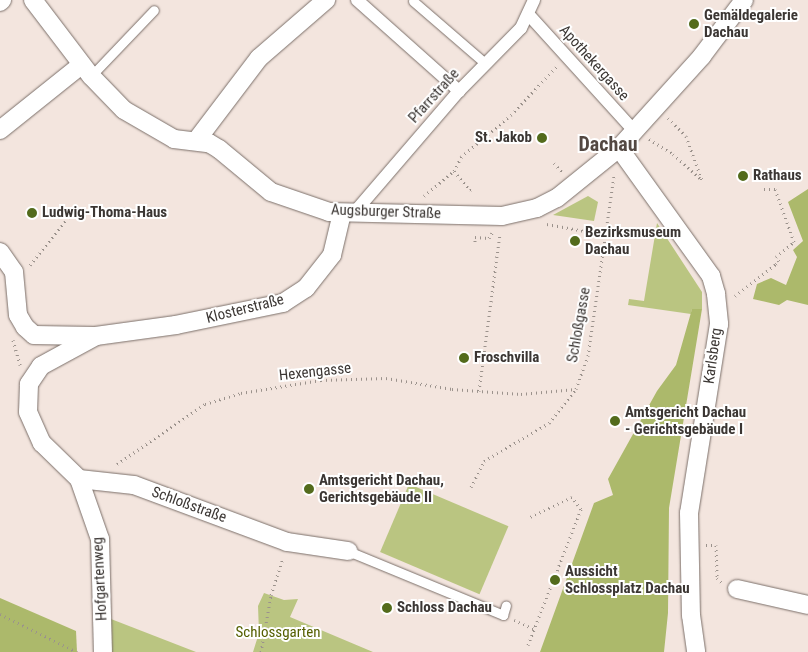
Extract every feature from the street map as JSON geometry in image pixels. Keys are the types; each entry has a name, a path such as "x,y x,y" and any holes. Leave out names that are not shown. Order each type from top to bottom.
{"street":[{"name":"Augsburger Straße","path":"33,0 86,70 124,110 174,139 196,141 220,149 271,192 316,209 348,213 502,216 536,208 557,198 618,148 657,108 727,26 744,0"},
{"path":"196,141 258,58 326,0"},
{"path":"357,0 459,91"},
{"name":"Pfarrstraße","path":"348,213 529,15 534,0"},
{"name":"Apothekergasse","path":"529,15 635,132"},
{"path":"0,130 86,70"},
{"name":"Karlsberg","path":"618,148 711,276 716,294 719,324 689,513 691,615 696,652"},
{"name":"Klosterstraße","path":"0,252 14,272 18,314 34,335 96,336 176,325 283,303 306,288 332,254 348,213"},
{"name":"Klosterstraße","path":"79,479 42,443 28,412 29,384 41,366 96,336"},
{"name":"Schloßstraße","path":"79,479 134,485 287,542 348,551"},
{"name":"Hofgartenweg","path":"79,479 100,539 103,652"},
{"path":"737,589 808,605"}],"lane":[{"path":"413,1 486,64"},
{"path":"86,70 154,10"},
{"path":"348,551 503,615 506,605"}],"path":[{"path":"432,190 454,171 461,157 512,117 566,56"},
{"path":"657,108 686,136 702,180 666,149"},
{"name":"Schloßgasse","path":"472,487 484,461 548,423 576,389 588,356 618,148"},
{"path":"454,171 470,190 474,188"},
{"path":"733,298 779,261 776,258 794,242 775,189 764,189"},
{"path":"36,258 72,213"},
{"path":"475,242 475,237 489,238 502,216"},
{"path":"479,391 502,216"},
{"path":"540,223 606,235"},
{"path":"13,341 17,362"},
{"name":"Hexengasse","path":"113,468 204,404 241,393 321,380 386,378 479,391 521,394 576,389"},
{"path":"528,646 582,509 572,497 530,517"},
{"path":"261,652 271,595 287,542"},
{"path":"706,545 716,545 717,578 726,586 737,589"},
{"path":"0,614 77,652"},
{"path":"503,615 534,629"}],"green space":[{"path":"808,189 808,305 787,300 779,305 753,299 757,284 771,278 786,285 797,257 793,250 803,241 788,202"},
{"path":"588,196 598,202 594,221 553,215"},
{"path":"657,223 702,292 702,309 692,309 691,314 628,305 629,299 644,301"},
{"path":"692,309 702,309 669,508 668,613 664,652 540,652 594,503 613,495 608,479 657,391 676,365"},
{"path":"409,484 508,526 480,594 380,552"},
{"name":"Schlossgarten","path":"264,593 284,600 298,599 290,617 373,652 253,652 259,633 258,606"},
{"path":"0,598 76,631 77,652 0,652"},
{"path":"111,619 196,652 110,652"}],"place":[{"name":"Gemäldegalerie Dachau","path":"694,24"},
{"name":"St. Jakob","path":"542,138"},
{"name":"Rathaus","path":"743,176"},
{"name":"Ludwig-Thoma-Haus","path":"32,213"},
{"name":"Bezirksmuseum Dachau","path":"575,241"},
{"name":"Froschvilla","path":"464,358"},
{"name":"Amtsgericht Dachau - Gerichtsgebäude I","path":"615,421"},
{"name":"Amtsgericht Dachau, Gerichtsgebäude II","path":"309,489"},
{"name":"Aussicht Schlossplatz Dachau","path":"555,580"},
{"name":"Schloss Dachau","path":"387,608"}],"district":[{"name":"Dachau","path":"608,144"}]}
